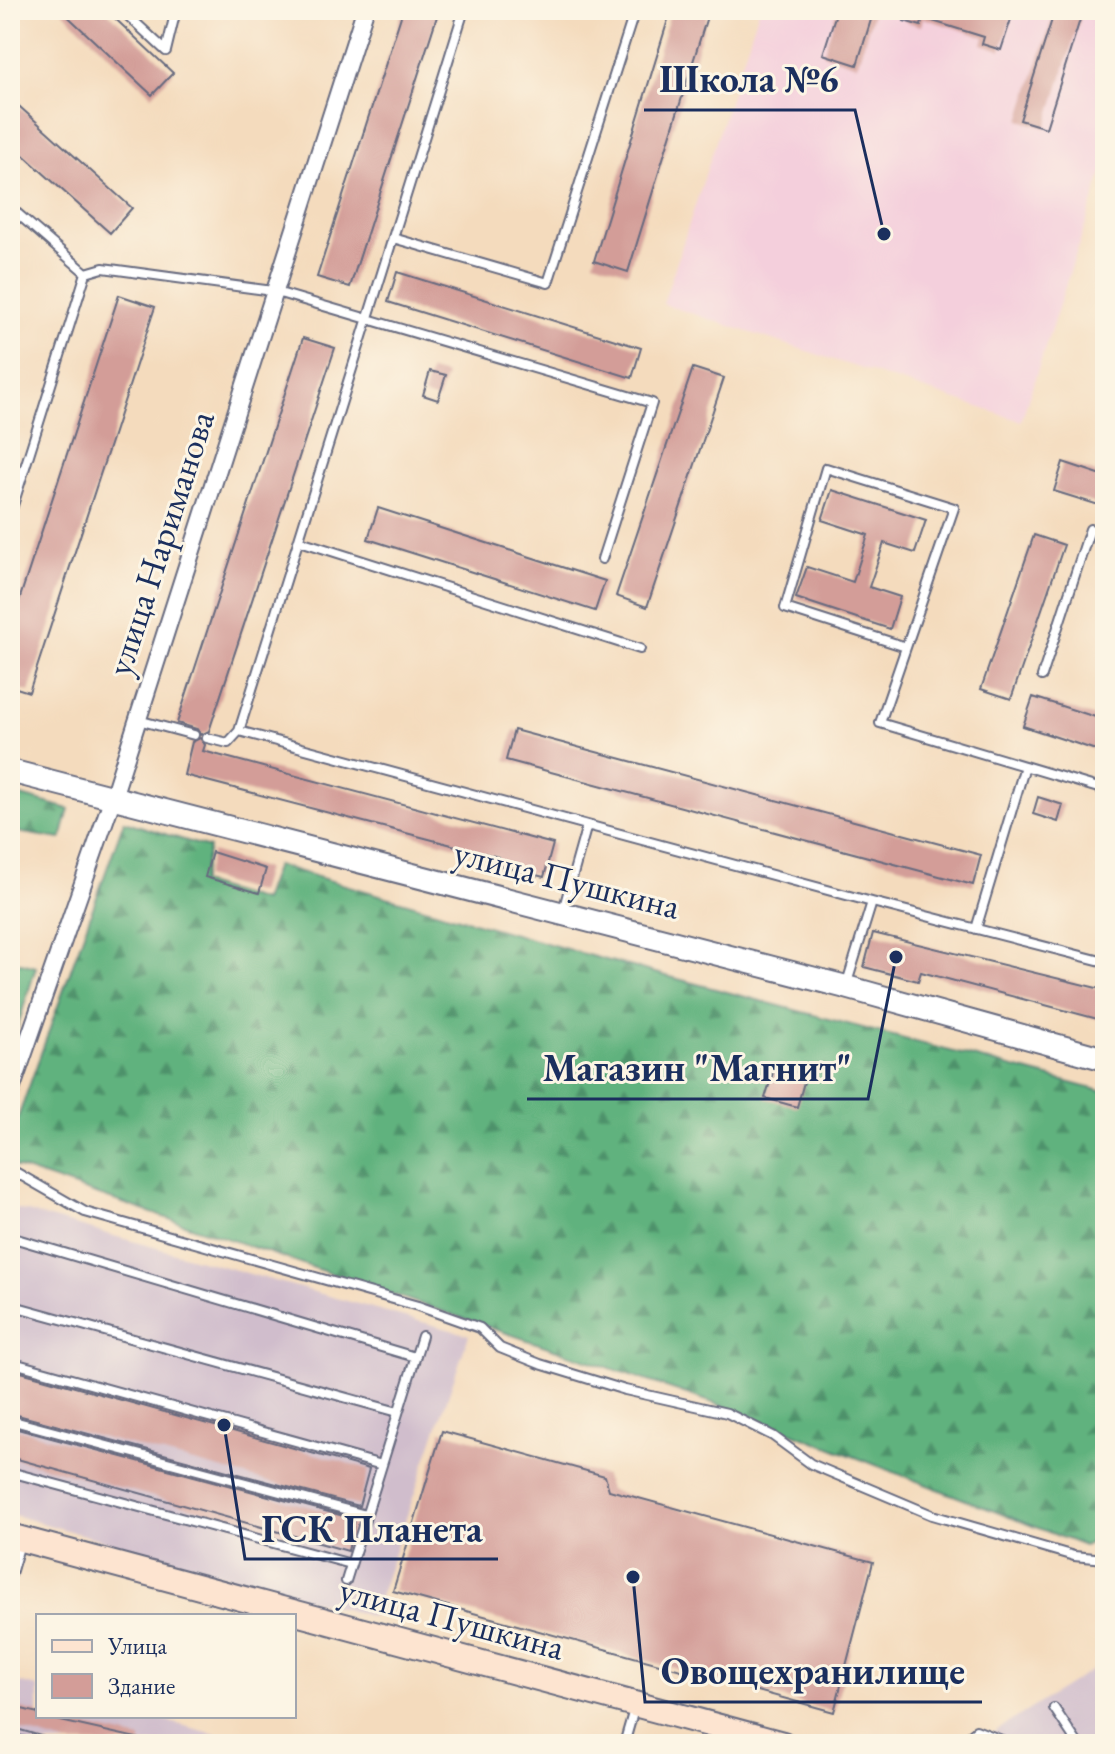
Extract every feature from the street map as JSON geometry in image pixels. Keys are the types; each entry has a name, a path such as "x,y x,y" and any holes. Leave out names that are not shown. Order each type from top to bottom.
{"main road":[{"name":"улица Пушкина","path":"15,1538 783,1744"}],"street":[{"name":"улица Нариманова","path":"10,1093 112,800 365,10"},
{"name":"улица Пушкина","path":"10,771 112,800 846,987 1105,1059"}],"lane":[{"path":"122,10 166,51 176,10"},
{"path":"207,738 228,743 239,731 464,10"},
{"path":"393,238 548,283 635,10"},
{"path":"10,207 86,273"},
{"path":"86,273 103,268 273,291 652,403 602,559"},
{"path":"10,515 86,273"},
{"path":"906,647 785,608 826,468 954,508 880,723 1105,790"},
{"path":"1042,676 1090,529 1105,534"},
{"path":"300,541 640,649"},
{"path":"138,720 194,735"},
{"path":"239,731 1105,962"},
{"path":"976,929 1025,766"},
{"path":"562,914 587,825"},
{"path":"846,987 872,902"},
{"path":"10,1169 85,1212 418,1306 480,1328 500,1348 540,1364 625,1390 727,1413 773,1436 811,1464 932,1515 1074,1556 1105,1559"},
{"path":"10,1237 415,1357"},
{"path":"10,1305 398,1412"},
{"path":"346,1581 422,1336"},
{"path":"10,1362 382,1465"},
{"path":"10,1420 366,1515"},
{"path":"10,1472 351,1564"},
{"path":"10,1577 15,1538"},
{"path":"624,1744 635,1705"},
{"path":"1054,1708 1078,1744"},
{"path":"960,1744 976,1730 1012,1744"},
{"path":"10,1738 34,1744"}],"shaded area":[{"path":"759,10 1105,10 1105,165 1021,421 663,304"},
{"path":"10,1207 469,1335 372,1617 10,1514"},
{"path":"1105,1662 1105,1744 990,1744 991,1734"},
{"path":"10,1680 36,1686 36,1718 155,1718 253,1744 10,1744"}],"green space":[{"path":"10,793 69,809 61,839 10,831"},
{"path":"124,821 209,848 201,883 263,901 276,865 591,956 1105,1092 1105,1535 1084,1546 737,1411 10,1165 10,1140"},
{"path":"10,960 36,967 10,1051"}],"building":[{"path":"61,10 106,10 173,73 152,95"},
{"path":"403,10 439,10 350,287 317,277"},
{"path":"671,10 709,10 628,272 594,261"},
{"path":"837,10 874,10 857,65 823,54"},
{"path":"908,10 1014,10 1001,50 982,44 984,37 923,18 921,26 904,21"},
{"path":"1055,10 1083,10 1046,128 1020,120"},
{"path":"10,98 132,208 110,233 10,143"},
{"path":"397,272 641,348 632,378 388,302"},
{"path":"119,295 155,307 29,692 10,686 10,628"},
{"path":"303,338 335,348 209,731 201,735 197,729 177,723"},
{"path":"693,368 724,378 647,607 616,596"},
{"path":"430,371 446,375 438,400 423,395"},
{"path":"1063,462 1105,476 1105,507 1054,491"},
{"path":"832,490 926,520 915,553 884,543 869,587 900,597 890,629 796,598 807,567 853,582 868,535 822,520"},
{"path":"378,508 605,581 595,611 368,539"},
{"path":"1034,535 1064,545 1011,699 981,689"},
{"path":"1033,697 1105,720 1105,753 1023,726"},
{"path":"514,730 981,855 973,885 506,760"},
{"path":"200,738 205,745 203,751 553,844 544,877 496,865 498,857 184,775 192,742"},
{"path":"1038,797 1063,805 1058,822 1033,814"},
{"path":"212,852 266,869 259,893 205,877"},
{"path":"873,933 1105,990 1105,1021 921,972 918,981 864,967"},
{"path":"775,1066 806,1075 797,1107 765,1098"},
{"path":"10,1369 369,1469 359,1506 10,1413"},
{"path":"10,1427 355,1519 348,1551 10,1457"},
{"path":"442,1431 605,1476 609,1490 873,1562 834,1712 393,1591"},
{"path":"10,1706 36,1712 36,1718 141,1739 141,1744 68,1744 10,1727"}],"place":[{"name":"Школа №6","path":"884,234"},
{"name":"Магазин \"Магнит\"","path":"896,957"},
{"name":"ГСК Планета","path":"224,1425"},
{"name":"Овощехранилище","path":"633,1577"}]}
